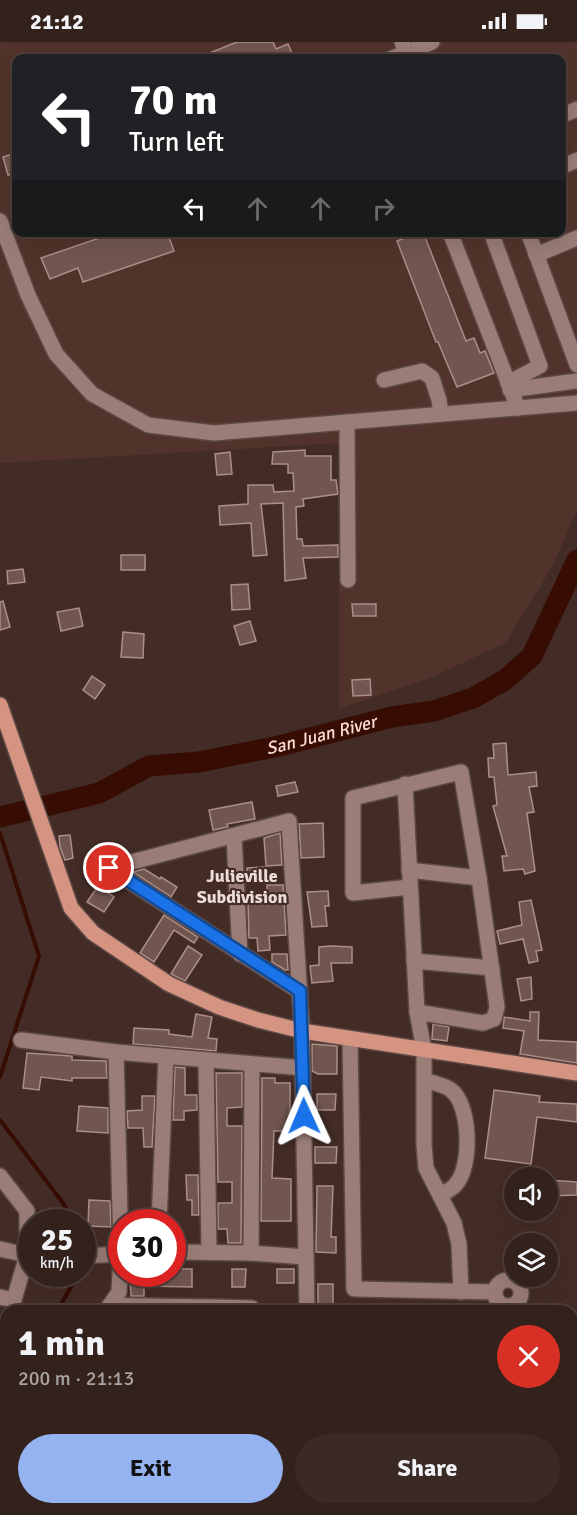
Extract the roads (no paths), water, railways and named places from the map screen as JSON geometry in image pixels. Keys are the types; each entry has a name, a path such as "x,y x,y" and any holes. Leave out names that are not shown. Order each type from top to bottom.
{"main road":[{"path":"0,705 71,908 93,933 169,984 219,1007 302,1031 577,1073"}],"street":[{"path":"402,53 432,42"},
{"path":"0,221 28,295 56,354 92,394 147,425 213,433 577,403"},
{"path":"452,237 518,408"},
{"path":"493,237 540,366 509,386"},
{"path":"530,237 577,365"},
{"path":"536,255 577,238"},
{"path":"384,380 422,371 432,378 441,414"},
{"path":"509,386 577,381"},
{"path":"347,422 348,580"},
{"path":"410,887 353,893 353,798 461,772 497,1006 494,1019 483,1023 417,1012"},
{"path":"405,784 417,1012 424,1050 426,1168 454,1223 459,1244 461,1292"},
{"path":"300,991 109,868 289,821 300,991 302,1031 307,1305"},
{"path":"234,836 240,954"},
{"path":"409,870 479,878"},
{"path":"414,961 492,968"},
{"path":"350,1038 354,1289 495,1292"},
{"path":"21,1040 206,1061 303,1068"},
{"path":"116,1052 120,1209"},
{"path":"160,1209 166,1057"},
{"path":"206,1061 209,1252"},
{"path":"251,1253 252,1065"},
{"path":"424,1080 451,1089 459,1099 468,1133 465,1161 457,1184 440,1195"},
{"path":"0,1176 25,1209"},
{"path":"0,1249 18,1253"},
{"path":"186,1252 306,1257"},
{"path":"0,1297 14,1300 18,1287"},
{"path":"110,1305 119,1292 119,1287"}],"waterway":[{"name":"San Juan River","path":"0,817 99,793 149,766 199,762 279,746 392,717 434,711 473,698 505,680 532,656 577,560"},
{"path":"0,833 39,956 0,1077"},
{"path":"0,1120 66,1209"},
{"path":"61,1305 71,1287"}],"district":[{"name":"Julieville Subdivision","path":"242,886"}]}
